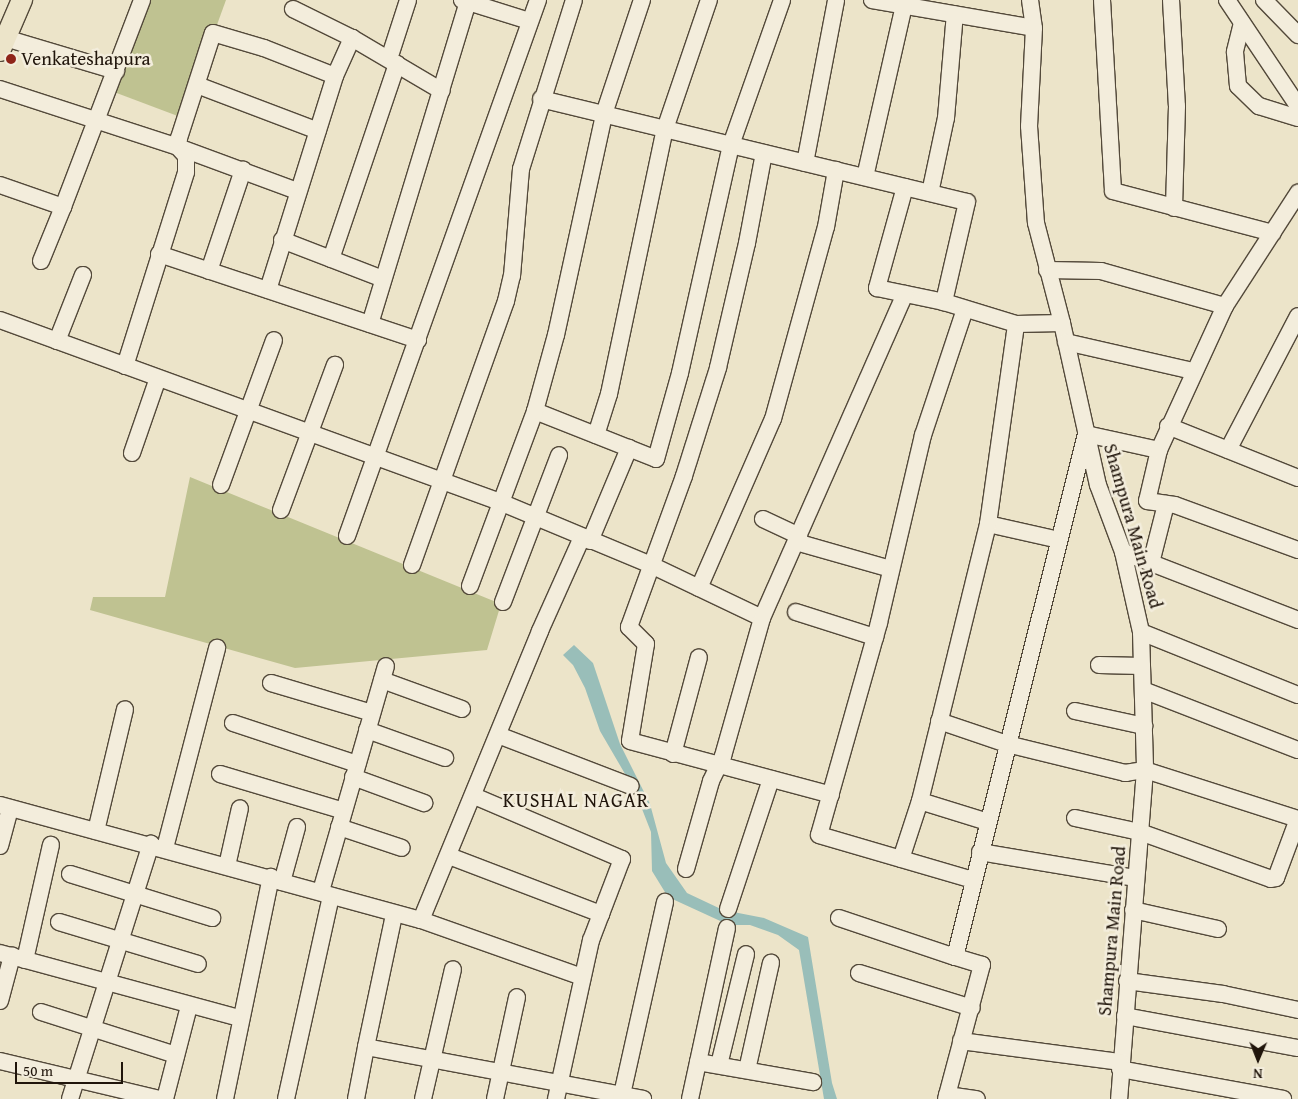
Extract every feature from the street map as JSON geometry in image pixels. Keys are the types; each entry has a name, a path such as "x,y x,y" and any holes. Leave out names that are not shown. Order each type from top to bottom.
{"main road":[{"path":"3,45 22,0"}],"street":[{"path":"41,261 142,0"},
{"path":"332,259 393,62 408,0"},
{"path":"347,536 538,0"},
{"path":"412,565 506,301 512,276 521,169 541,99 574,0"},
{"path":"470,586 535,411 556,335 604,114 642,0"},
{"path":"596,435 609,394 665,129 709,0"},
{"path":"535,411 656,458 680,373 731,145 782,0"},
{"path":"805,163 836,0"},
{"path":"875,0 947,9 1034,28"},
{"name":"Shampura Main Road","path":"1030,0 1034,28 1029,126 1036,223 1062,323 1098,485 1122,552 1141,632 1145,770 1120,1066 1119,1099"},
{"path":"1102,0 1112,185 1119,194 1273,233"},
{"path":"1171,0 1178,106 1174,208"},
{"path":"1264,0 1298,35"},
{"path":"370,324 442,91 465,1 529,21"},
{"path":"1230,1 1242,23 1298,106"},
{"path":"866,177 904,5"},
{"path":"293,9 352,38 442,91"},
{"path":"930,193 946,118 947,9"},
{"path":"1242,23 1235,52 1238,86 1259,106 1298,118"},
{"path":"178,147 213,33 264,48 335,76"},
{"path":"268,290 297,191 335,76 352,38"},
{"path":"3,45 116,71"},
{"path":"197,85 318,132"},
{"path":"0,89 178,147 297,191"},
{"path":"541,99 967,202 944,302"},
{"path":"125,366 186,172 186,156 178,147"},
{"path":"764,153 747,243 718,368 684,476 630,627 646,644 630,741 672,754 831,795"},
{"path":"209,271 242,170"},
{"path":"699,588 773,419 826,227 836,170"},
{"path":"0,186 63,207"},
{"path":"904,187 877,288 944,302 1016,324 1062,323"},
{"path":"1298,193 1225,306 1193,371 1159,450 1147,501 1166,504 1298,550"},
{"path":"282,240 383,279"},
{"path":"159,254 418,340"},
{"path":"1047,270 1101,271 1225,306"},
{"path":"57,341 82,275"},
{"path":"686,869 719,766 762,618 904,294"},
{"path":"965,308 923,435 875,637 819,835 973,880"},
{"path":"1228,450 1298,316"},
{"path":"0,320 500,502 651,565 762,618"},
{"path":"901,859 920,801 988,524 1016,324"},
{"path":"221,485 274,340"},
{"path":"1066,342 1193,371"},
{"path":"281,510 334,365"},
{"path":"132,453 158,378"},
{"path":"1168,426 1228,450 1296,472"},
{"path":"955,957 1086,434 1159,450"},
{"path":"421,920 474,796 540,631 629,448"},
{"path":"503,602 560,455"},
{"path":"1151,562 1166,504"},
{"path":"763,519 797,539 891,570"},
{"path":"988,524 1059,540"},
{"path":"1122,552 1298,620"},
{"path":"796,612 875,637"},
{"path":"1141,632 1298,695"},
{"path":"70,1099 109,984 135,894 158,846 217,648"},
{"path":"672,754 699,657"},
{"path":"1099,665 1142,666"},
{"path":"286,1099 339,828 384,673 462,710"},
{"path":"271,683 372,713"},
{"path":"1143,690 1298,750"},
{"path":"96,831 125,709"},
{"path":"1075,711 1144,726"},
{"path":"939,721 1008,744 1124,773 1145,770 1298,819 1276,878 1271,879 1140,832 1075,818"},
{"path":"233,723 355,771 424,803"},
{"path":"367,730 445,758"},
{"path":"498,735 631,786"},
{"path":"220,774 344,811"},
{"path":"728,909 771,779"},
{"path":"474,796 622,859 601,914 582,977 556,1099"},
{"path":"920,801 988,822"},
{"path":"0,846 5,806 158,846 394,914 421,920 582,977"},
{"path":"227,866 240,808"},
{"path":"225,1099 240,1018 276,879 297,827"},
{"path":"339,828 402,848"},
{"path":"0,1001 12,956 51,845"},
{"path":"980,852 1136,878"},
{"path":"449,856 601,914"},
{"path":"70,874 212,918"},
{"path":"621,1097 665,902"},
{"path":"1133,910 1218,929"},
{"path":"356,1099 394,914"},
{"path":"838,918 955,957 982,964 972,1008 947,1097 977,1099"},
{"path":"59,922 198,964"},
{"path":"690,1099 727,928"},
{"path":"719,1065 746,954"},
{"path":"12,956 189,1006 240,1018"},
{"path":"747,1070 771,962"},
{"path":"423,1099 430,1061 453,969"},
{"path":"859,973 972,1008"},
{"path":"1127,981 1223,994 1298,1010"},
{"path":"494,1099 517,997"},
{"path":"165,1099 189,1006"},
{"path":"42,1012 176,1055"},
{"path":"1125,1016 1298,1048"},
{"path":"962,1041 1120,1066 1283,1099"},
{"path":"366,1047 430,1061 559,1081 621,1097 643,1099"},
{"path":"0,1061 78,1078 129,1095 159,1099"},
{"path":"698,1062 813,1082"}],"green space":[{"path":"149,0 226,0 183,118 114,92"},
{"path":"190,477 501,604 487,650 295,668 90,610 93,597 165,597"}],"water":[{"path":"574,645 593,663 620,744 650,804 666,863 687,893 723,910 764,918 808,937 832,1083 837,1099 824,1099 799,950 778,935 750,925 729,925 668,897 652,871 651,832 635,791 600,731 585,688 573,665 563,655"}],"place":[{"name":"Venkateshapura","path":"11,59"}],"district":[{"name":"KUSHAL NAGAR","path":"576,799"}]}
